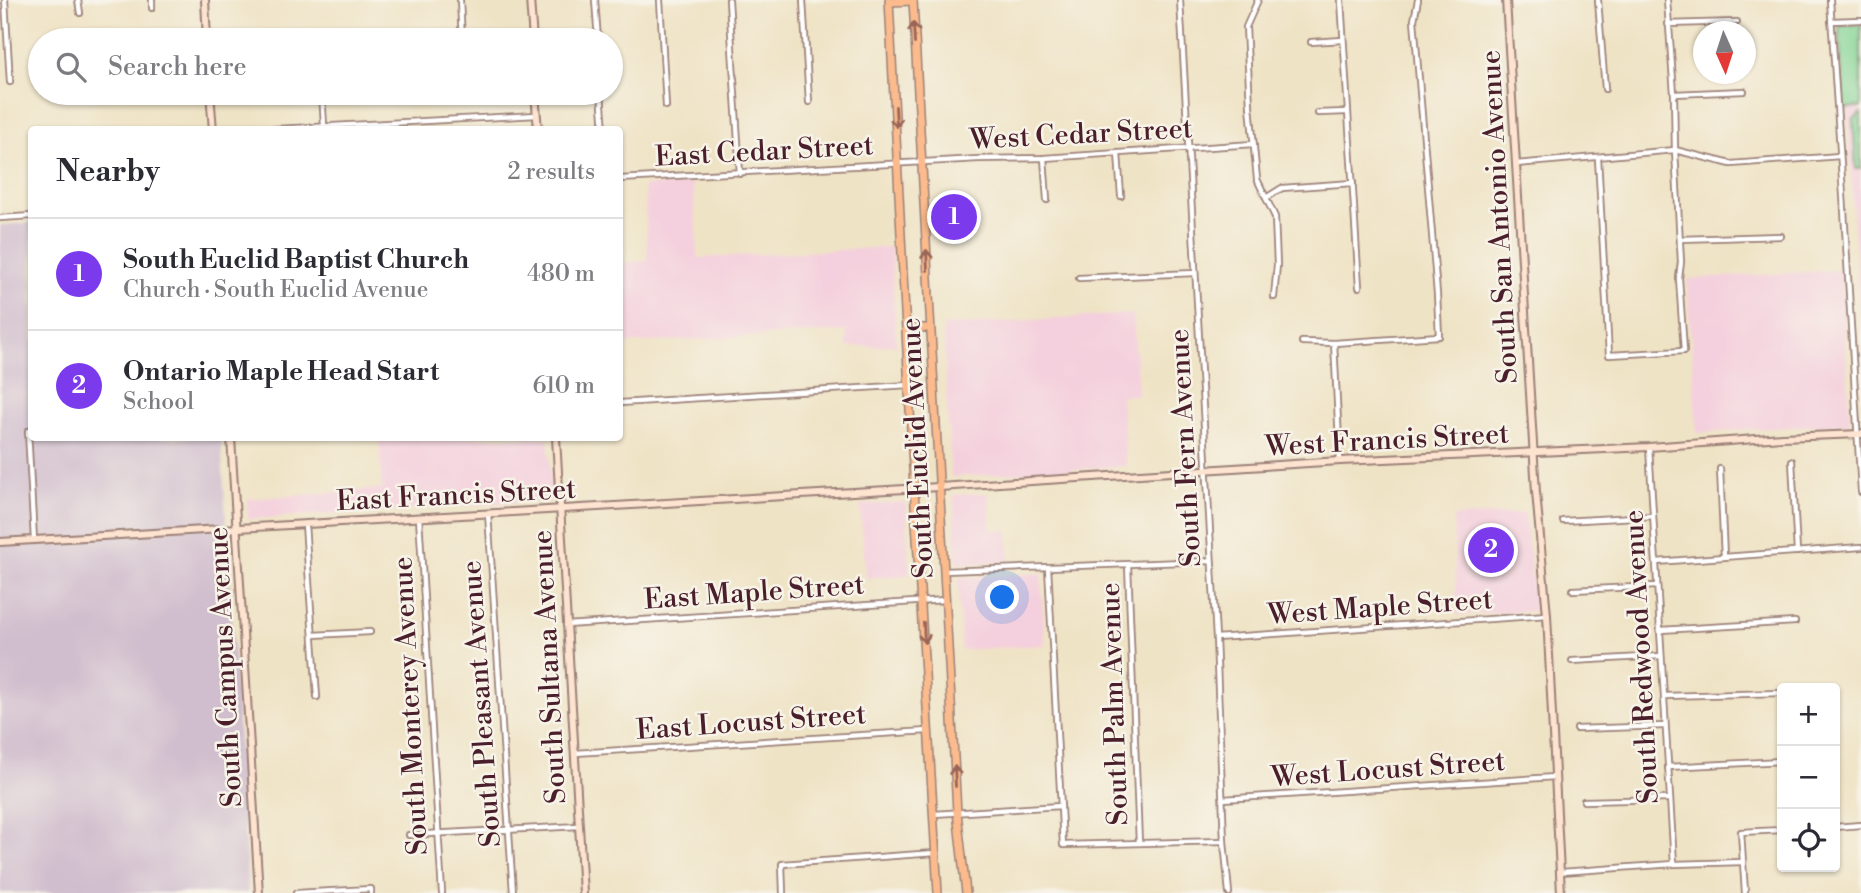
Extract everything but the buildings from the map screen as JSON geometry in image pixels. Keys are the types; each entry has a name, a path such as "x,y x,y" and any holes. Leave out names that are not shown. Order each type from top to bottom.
{"main road":[{"path":"889,1 913,0"},
{"name":"South Euclid Avenue","path":"913,0 957,812 966,893"},
{"name":"South Euclid Avenue","path":"889,1 938,893"},
{"path":"907,328 930,328"}],"street":[{"path":"5,0 3,11 10,82"},
{"path":"78,0 79,13"},
{"path":"152,0 152,8"},
{"path":"205,0 206,28"},
{"path":"460,0 461,28"},
{"path":"530,0 532,28"},
{"path":"595,0 597,28"},
{"path":"660,0 666,106"},
{"path":"729,0 740,174"},
{"path":"803,0 809,103"},
{"name":"South Fern Avenue","path":"1180,0 1216,638 1224,841 1229,893"},
{"path":"1258,0 1247,27 1257,179 1275,217 1277,265 1274,297"},
{"path":"1341,0 1359,287"},
{"path":"1302,342 1334,343 1439,337 1414,20 1418,0"},
{"name":"South San Antonio Avenue","path":"1506,0 1534,452 1547,615 1561,893"},
{"path":"1598,0 1605,89"},
{"path":"1598,158 1609,355 1684,351 1679,278 1681,262 1674,94 1667,0"},
{"path":"1830,0 1861,492"},
{"path":"1831,21 1861,20"},
{"path":"1668,24 1693,23"},
{"path":"1311,42 1343,40"},
{"path":"1674,94 1744,91"},
{"path":"211,105 213,126"},
{"path":"323,105 324,125"},
{"path":"537,105 538,126"},
{"path":"602,105 604,126"},
{"path":"1318,113 1347,112"},
{"path":"311,126 537,115"},
{"name":"West Cedar Street","path":"910,163 1044,158 1254,144"},
{"path":"1516,164 1675,150 1731,164 1840,156"},
{"path":"1118,153 1121,196"},
{"path":"1044,158 1047,200"},
{"name":"East Cedar Street","path":"623,179 910,163"},
{"path":"1266,198 1282,188 1353,183"},
{"path":"0,218 28,216"},
{"path":"1680,240 1781,236"},
{"path":"1079,278 1195,273"},
{"path":"1334,343 1340,461"},
{"path":"623,403 910,385"},
{"path":"27,431 34,540"},
{"name":"West Francis Street","path":"914,488 1340,461 1859,434"},
{"name":"South Campus Avenue","path":"231,441 259,893"},
{"name":"South Sultana Avenue","path":"556,441 583,893"},
{"name":"South Redwood Avenue","path":"1649,447 1674,864"},
{"path":"1792,461 1797,552"},
{"path":"1720,468 1724,557"},
{"name":"East Francis Street","path":"0,542 914,488"},
{"name":"South Pleasant Avenue","path":"488,513 513,893"},
{"path":"1563,521 1653,516"},
{"name":"South Monterey Avenue","path":"419,517 442,893"},
{"path":"305,524 317,697"},
{"path":"1656,562 1861,547"},
{"path":"943,571 1211,561"},
{"name":"South Palm Avenue","path":"1128,565 1139,842"},
{"path":"1048,567 1063,845 1224,841"},
{"path":"1573,590 1657,586"},
{"name":"East Maple Street","path":"566,625 945,600"},
{"name":"West Maple Street","path":"1216,638 1547,615"},
{"path":"1660,630 1795,622"},
{"path":"313,635 370,632"},
{"path":"1572,662 1661,656"},
{"path":"1664,696 1777,693"},
{"path":"1577,729 1665,726"},
{"name":"East Locust Street","path":"575,753 929,731"},
{"path":"1668,767 1777,761"},
{"name":"West Locust Street","path":"1223,800 1555,778"},
{"path":"1584,801 1670,799"},
{"path":"934,814 1060,806"},
{"path":"1840,827 1861,825"},
{"path":"409,835 579,826"},
{"path":"1745,893 1741,832 1777,830"},
{"path":"783,893 782,864 936,853"},
{"path":"1561,872 1743,862"},
{"path":"296,893 371,891"}],"shaded area":[{"path":"1861,107 1861,348 1847,108"},
{"path":"693,183 698,258 891,247 896,345 847,347 846,331 623,344 623,263 648,261 644,186"},
{"path":"28,223 28,441 221,441 248,893 0,893 0,225"},
{"path":"1841,270 1850,423 1697,433 1687,279"},
{"path":"1133,314 1138,395 1121,396 1126,466 951,477 943,326"},
{"path":"379,441 548,441 552,500 248,519 247,499 382,489"},
{"path":"988,493 991,530 1008,530 1010,561 957,564 953,495"},
{"path":"904,502 909,575 866,578 860,505"},
{"path":"1525,513 1535,611 1457,615 1453,517"},
{"path":"1041,573 1045,645 961,650 958,578"}],"green space":[{"path":"1861,25 1861,107 1844,108 1839,26"},
{"path":"1861,113 1861,169 1856,169 1853,120"}],"place":[{"name":"South Euclid Baptist Church","path":"954,217"},
{"name":"Ontario Maple Head Start","path":"1491,550"}]}
